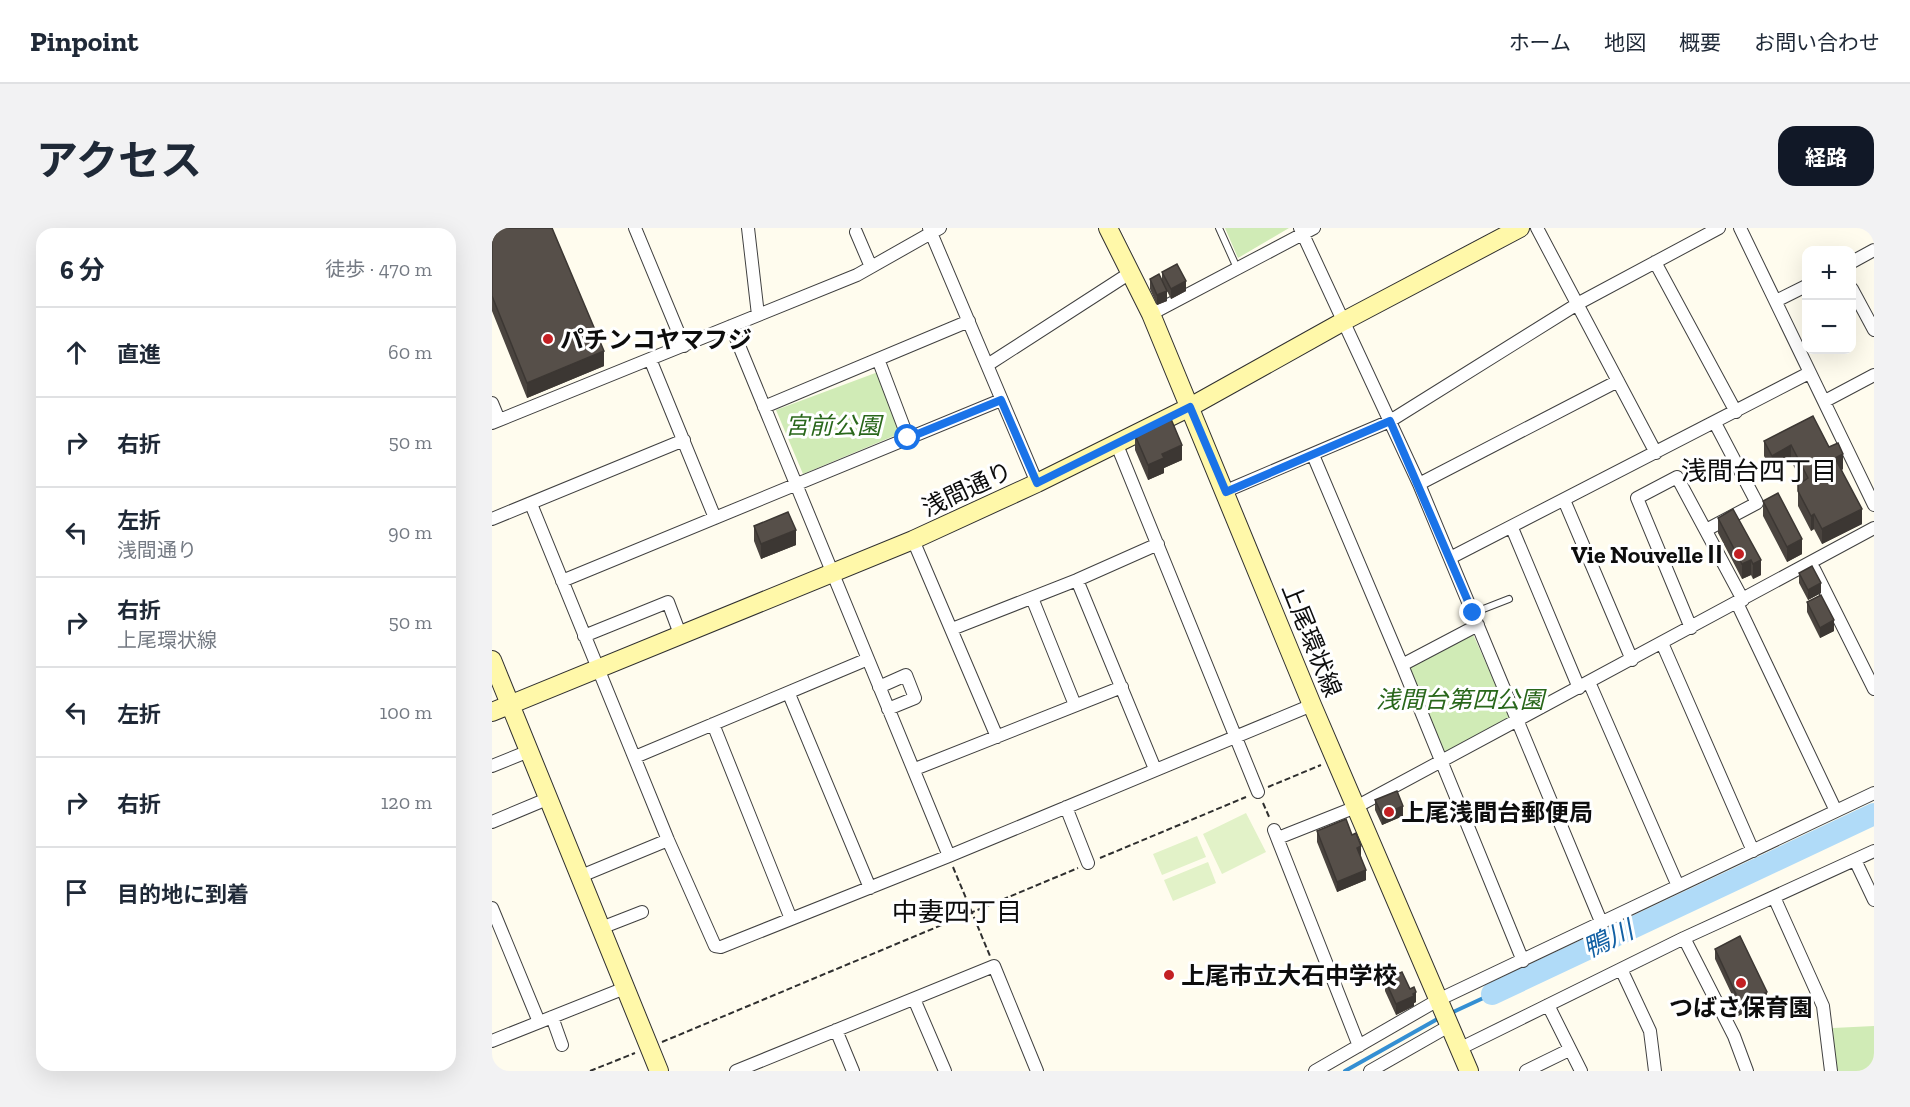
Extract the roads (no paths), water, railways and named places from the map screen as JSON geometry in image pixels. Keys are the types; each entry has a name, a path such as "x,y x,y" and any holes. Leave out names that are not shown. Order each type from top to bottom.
{"street":[{"path":"635,228 684,346"},
{"path":"748,228 758,315"},
{"name":"上尾環状線","path":"1108,228 1151,314 1312,705 1469,1071"},
{"path":"1151,314 1301,231 1314,228"},
{"name":"浅間通り","path":"492,712 913,540 1037,483 1190,407 1344,321 1520,228"},
{"path":"1537,228 1579,303 1656,453"},
{"path":"1226,492 1390,421 1579,303 1719,228"},
{"path":"1740,228 1874,505"},
{"path":"492,403 495,422 871,267 934,230 1001,400 1037,483"},
{"path":"1301,231 1419,484 1602,924"},
{"path":"856,232 871,267"},
{"path":"1856,259 1874,250"},
{"path":"1655,262 1736,412"},
{"path":"988,364 1130,273"},
{"path":"1776,301 1802,287"},
{"path":"1856,298 1874,330"},
{"path":"764,406 969,321"},
{"path":"730,326 949,856"},
{"path":"650,359 715,518"},
{"path":"878,359 908,438"},
{"path":"1450,558 1809,373"},
{"path":"1825,401 1874,375"},
{"path":"1419,484 1618,381"},
{"path":"562,581 1001,400"},
{"path":"1706,530 1757,503 1715,423"},
{"path":"492,519 684,440"},
{"path":"1117,445 1258,792"},
{"path":"1313,455 1523,961"},
{"path":"1691,628 1637,498 1677,477 1706,530 1836,811"},
{"path":"1564,500 1632,660"},
{"path":"531,504 668,840 715,946 721,947 870,888 1312,705"},
{"path":"1512,528 1678,886"},
{"path":"1359,1046 1276,834 1356,807 1874,528"},
{"path":"913,540 997,737"},
{"path":"952,629 1077,580 1158,544"},
{"path":"1811,563 1874,689"},
{"path":"1077,580 1155,770"},
{"path":"1032,598 1075,705"},
{"path":"584,636 668,602 680,634"},
{"path":"1402,665 1478,625"},
{"path":"1662,643 1753,850"},
{"path":"635,757 868,659"},
{"path":"492,660 659,1071"},
{"path":"879,687 906,675 915,698 888,709"},
{"path":"915,770 1122,687"},
{"path":"789,694 870,888"},
{"path":"713,724 791,919"},
{"path":"492,766 529,751"},
{"path":"1315,1071 1438,1000 1874,793"},
{"path":"492,822 547,799"},
{"path":"1066,807 1088,863"},
{"path":"581,876 668,840"},
{"path":"1459,1049 1684,938 1874,851"},
{"path":"1855,860 1874,900"},
{"path":"1774,897 1823,1006 1831,1071"},
{"path":"492,908 539,1022"},
{"path":"601,928 642,912"},
{"path":"1684,938 1734,1036 1747,1071"},
{"path":"736,1071 763,1066 836,1030 994,966 1037,1071"},
{"path":"1621,969 1650,1031 1655,1071"},
{"path":"492,1041 625,988"},
{"path":"914,999 945,1071"},
{"path":"1548,1005 1581,1071"},
{"path":"552,1017 562,1045"},
{"path":"1373,1070 1449,1026"},
{"path":"836,1030 853,1071"},
{"path":"1526,1071 1569,1050"}],"lane":[{"path":"1219,228 1237,268"},
{"path":"1473,613 1509,599"}],"waterway":[{"name":"鴨川","path":"1492,994 1874,814"},
{"name":"鴨川","path":"1451,1013 1492,994"},
{"name":"鴨川","path":"1345,1071 1441,1017"}],"place":[{"name":"パチンコヤマフジ","path":"548,339"},
{"name":"Vie NouvelleⅡ","path":"1739,554"},
{"name":"上尾浅間台郵便局","path":"1389,812"},
{"name":"上尾市立大石中学校","path":"1169,975"},
{"name":"つばさ保育園","path":"1741,983"}],"district":[{"name":"浅間台四丁目","path":"1759,471"},
{"name":"中妻四丁目","path":"957,912"}],"park label":[{"name":"宮前公園","path":"833,425"},
{"name":"浅間台第四公園","path":"1460,699"}]}
